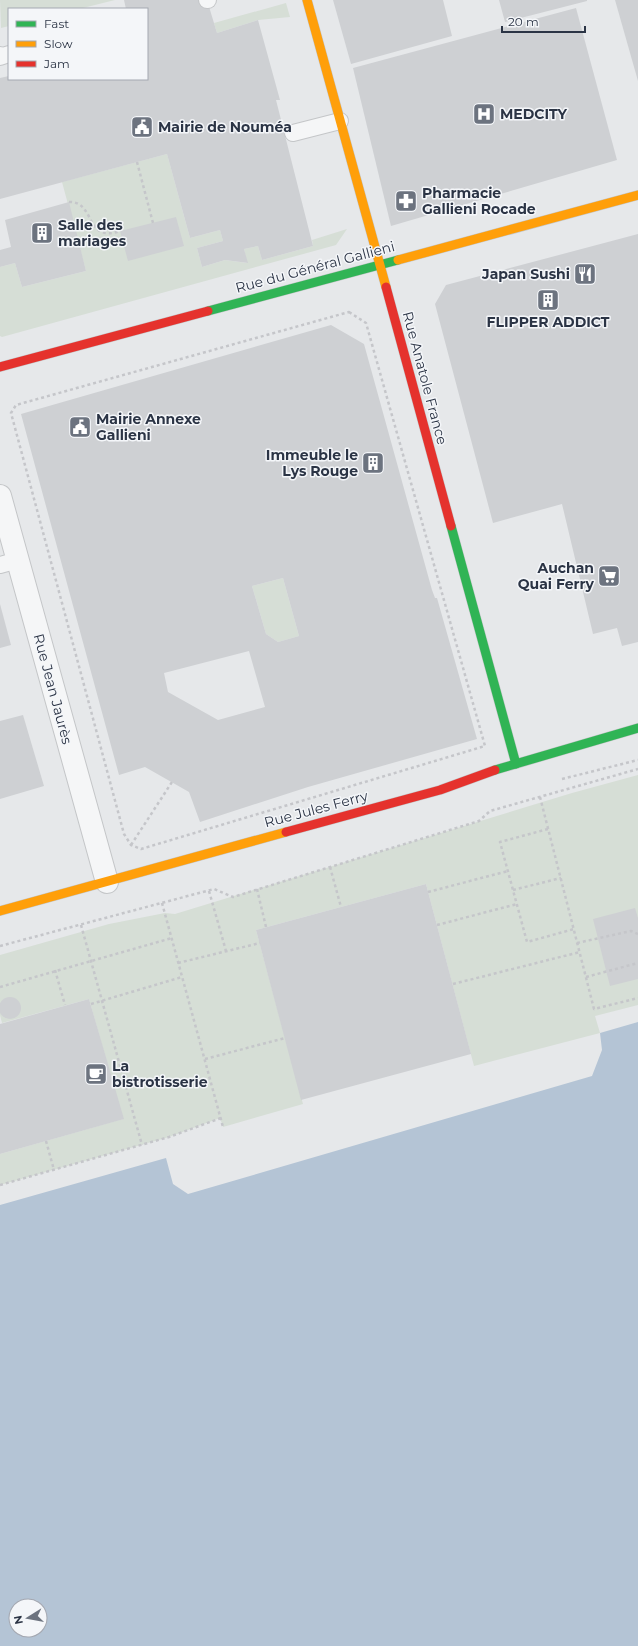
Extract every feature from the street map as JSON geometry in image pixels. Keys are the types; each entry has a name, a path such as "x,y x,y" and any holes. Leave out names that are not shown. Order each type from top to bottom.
{"main road":[{"name":"Rue Anatole France","path":"307,0 516,764"},
{"name":"Rue du Général Gallieni","path":"0,367 638,195"},
{"name":"Rue Jules Ferry","path":"0,911 440,790 516,764 638,728"}],"street":[{"name":"Rue Jean Jaurès","path":"0,496 9,562 107,882"}],"lane":[{"path":"293,133 340,121"}],"path":[{"path":"137,162 153,223"},
{"path":"69,202 74,202 83,208 95,229 109,235 120,232"},
{"path":"348,312 366,323 485,746 141,849 131,845 124,834 11,413 16,405 348,312"},
{"path":"0,946 214,889 233,896 479,821 490,811 638,769"},
{"path":"131,845 172,782"},
{"path":"540,797 594,1009 638,998"},
{"path":"548,829 500,842 527,942 574,930"},
{"path":"330,867 341,907"},
{"path":"428,892 508,871"},
{"path":"513,890 561,878"},
{"path":"257,889 266,927"},
{"path":"209,891 226,951"},
{"path":"162,903 223,1126"},
{"path":"437,924 517,904"},
{"path":"81,925 142,1145"},
{"path":"577,943 631,930 638,934"},
{"path":"0,987 90,960 172,938"},
{"path":"178,963 260,943"},
{"path":"453,984 580,952"},
{"path":"586,977 638,963"},
{"path":"55,970 65,1006"},
{"path":"91,1004 182,977"},
{"path":"205,1059 285,1038"},
{"path":"113,1083 124,1079"},
{"path":"0,1185 170,1137 221,1118"},
{"path":"46,1141 54,1170"}],"shaded area":[{"path":"0,0 115,0 83,8 8,8 8,26 1,28"},
{"path":"286,3 290,17 258,20 217,33 214,23"},
{"path":"167,154 190,238 220,230 223,241 197,248 202,267 225,260 247,263 244,249 258,246 262,260 313,246 312,240 347,229 336,245 2,337 0,336 0,267 15,263 22,287 86,271 62,182"},
{"path":"283,578 299,636 278,642 266,634 252,586"},
{"path":"638,775 638,1005 595,1016 600,1033 474,1066 426,884 256,930 303,1104 223,1127 220,1118 169,1137 0,1185 0,1154 123,1119 89,999 2,1023 0,1015 0,955 109,924 165,913 175,914 572,793"}],"water":[{"path":"638,1022 638,1646 0,1646 0,1205 166,1158 173,1184 188,1194 592,1076 602,1050 600,1033"}],"building":[{"name":"Mairie de Nouméa","path":"124,0 207,0 217,33 258,20 280,100 276,100 313,246 262,260 258,246 244,249 248,263 225,260 202,267 197,248 223,241 220,230 190,238 167,154 0,199 0,78 8,76 8,80 148,80 148,8 126,8"},
{"path":"333,0 443,0 452,36 351,64"},
{"path":"499,0 587,0 587,1 505,22"},
{"path":"615,0 638,0 638,81"},
{"name":"MEDCITY","path":"576,8 617,160 391,226 353,68"},
{"name":"Salle des mariages","path":"69,202 86,271 22,287 15,263 0,267 0,250 11,247 5,220"},
{"path":"176,217 184,246 128,261 120,231"},
{"path":"638,234 638,642 622,646 617,628 593,634 562,504 493,523 435,304 446,285"},
{"path":"331,325 364,344 432,590 435,598 437,598 477,739 308,787 200,822 189,792 145,767 119,775 21,414","holes":["283,578 299,636 278,642 266,634 252,586","249,651 265,707 218,720 168,692 164,673"]},
{"path":"0,604 11,645 0,648"},
{"path":"23,715 44,786 0,799 0,721"},
{"path":"426,884 471,1054 301,1100 256,930"},
{"path":"635,908 638,918 638,979 610,986 593,919"},
{"path":"10,997 18,1000 21,1008 18,1016 10,1019 2,1016 -1,1008 2,1000"},
{"path":"89,999 124,1119 0,1154 0,1024"}],"traffic: fast":[{"path":"208,311 398,260"},
{"path":"451,526 516,764"},
{"path":"495,770 638,728"}],"traffic: slow":[{"path":"307,0 386,287"},
{"path":"398,260 638,195"},
{"path":"0,911 286,832"}],"traffic: jam":[{"path":"386,287 451,526"},
{"path":"0,367 208,311"},
{"path":"286,832 440,790 495,770"}],"place":[{"name":"MEDCITY","path":"484,114"},
{"name":"Mairie de Nouméa","path":"142,127"},
{"name":"Pharmacie Gallieni Rocade","path":"406,201"},
{"name":"Salle des mariages","path":"42,233"},
{"name":"Japan Sushi","path":"585,274"},
{"name":"FLIPPER ADDICT","path":"548,300"},
{"name":"Mairie Annexe Gallieni","path":"80,427"},
{"name":"Immeuble le Lys Rouge","path":"373,463"},
{"name":"Auchan Quai Ferry","path":"609,576"},
{"name":"La bistrotisserie","path":"96,1074"}]}
